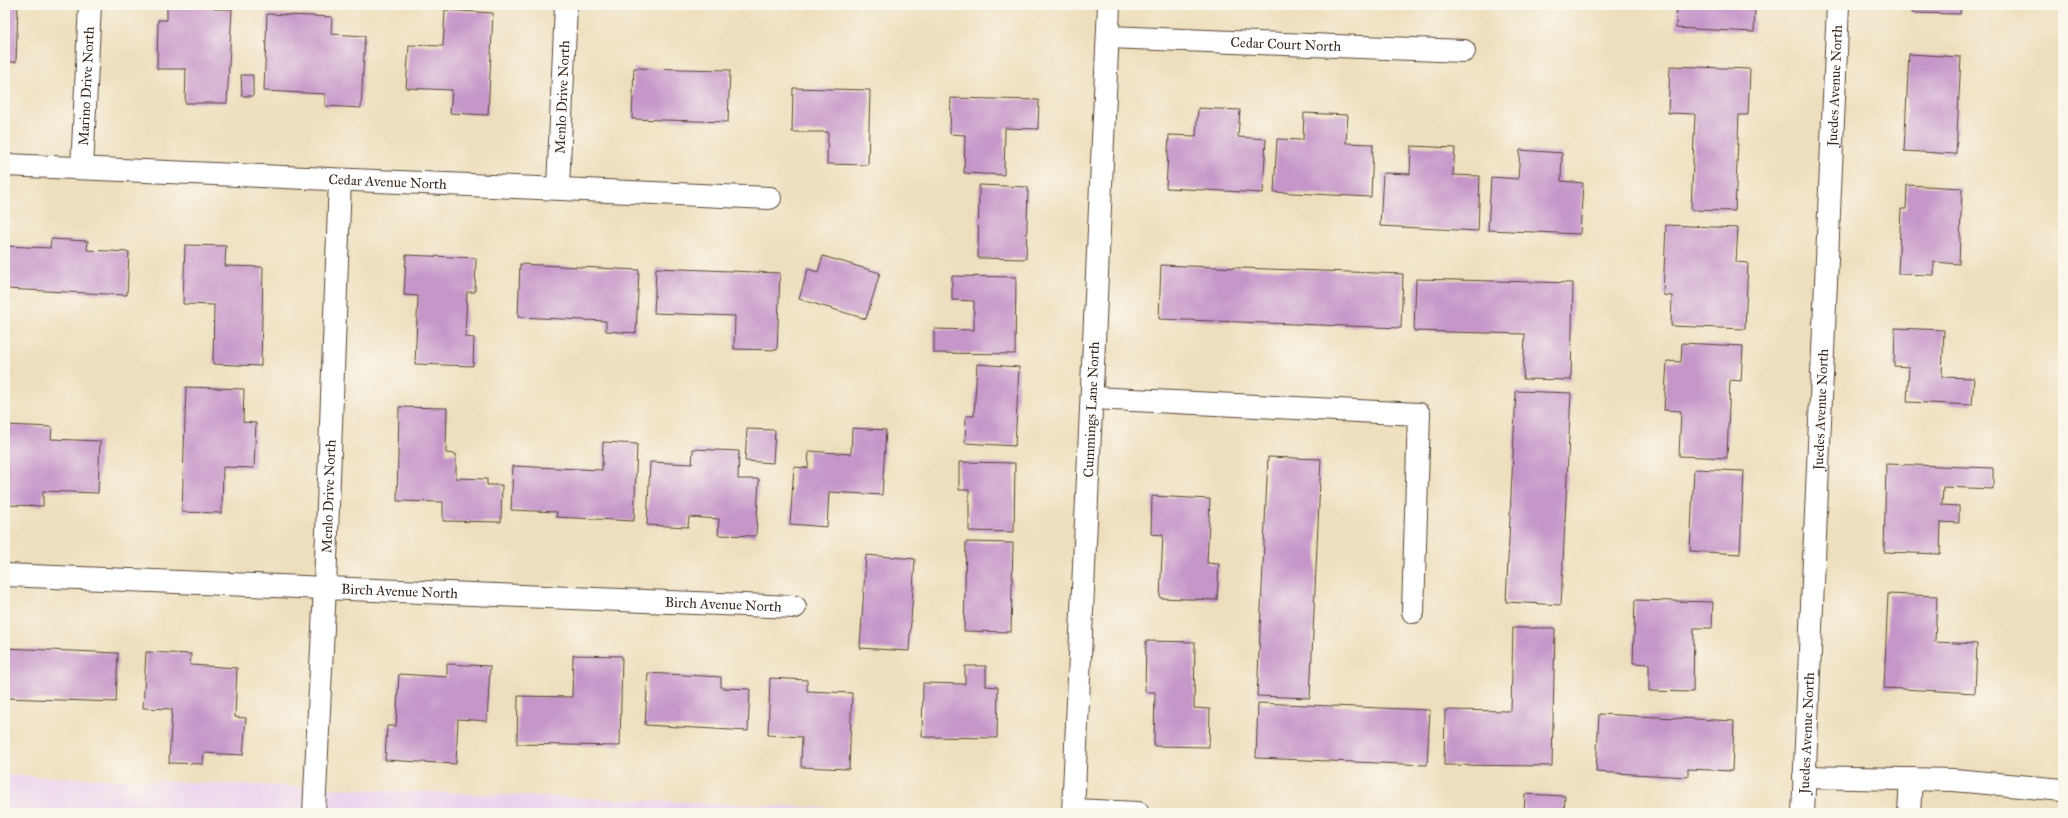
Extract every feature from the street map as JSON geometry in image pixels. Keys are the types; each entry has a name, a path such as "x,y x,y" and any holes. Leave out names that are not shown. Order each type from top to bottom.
{"street":[{"name":"Marino Drive North","path":"82,168 90,5"},
{"name":"Menlo Drive North","path":"558,188 566,5"},
{"name":"Cummings Lane North","path":"1073,812 1109,5"},
{"name":"Juedes Avenue North","path":"1803,813 1838,5"},
{"name":"Cedar Court North","path":"1108,37 1464,51"},
{"name":"Cedar Avenue North","path":"5,165 770,198"},
{"name":"Menlo Drive North","path":"314,813 325,587 340,180"},
{"path":"1092,398 1419,414 1413,612"},
{"name":"Birch Avenue North","path":"5,575 795,607"},
{"path":"1804,777 1954,780 2063,790"},
{"path":"1909,813 1911,778"},
{"path":"1073,812 1138,813"}],"shaded area":[{"path":"5,775 959,813 5,813"}],"building":[{"path":"5,5 18,5 16,62 5,62"},
{"path":"167,5 214,5 214,9 232,9 227,103 185,103 186,69 157,69 158,20 167,20"},
{"path":"1677,5 1755,5 1754,32 1676,28"},
{"path":"1912,5 1961,5 1960,14 1912,13"},
{"path":"445,10 493,13 488,115 450,113 452,90 406,88 409,45 443,46"},
{"path":"267,14 332,17 331,34 365,36 361,108 325,106 325,94 264,91"},
{"path":"1909,54 1961,57 1956,154 1904,151"},
{"path":"1670,66 1750,69 1748,115 1739,115 1735,211 1691,210 1695,114 1668,113"},
{"path":"634,68 730,70 728,122 632,119"},
{"path":"241,75 253,75 253,96 242,96"},
{"path":"793,88 870,90 868,165 827,164 828,132 792,132"},
{"path":"951,98 1039,100 1038,129 1005,128 1004,175 964,173 965,135 950,134"},
{"path":"1198,108 1240,110 1238,137 1266,139 1263,193 1166,188 1169,135 1196,136"},
{"path":"1304,113 1348,115 1346,143 1373,144 1371,197 1274,192 1277,139 1303,140"},
{"path":"1411,146 1455,148 1453,175 1480,176 1478,231 1380,226 1383,173 1410,174"},
{"path":"1520,150 1562,153 1561,181 1583,183 1580,234 1488,230 1491,177 1518,179"},
{"path":"979,185 1028,187 1026,259 978,258"},
{"path":"1907,185 1962,188 1959,264 1934,262 1934,275 1898,274 1901,209 1906,209"},
{"path":"1666,225 1738,228 1736,262 1748,263 1745,329 1671,326 1672,296 1663,295"},
{"path":"51,239 88,241 87,250 129,252 127,295 5,289 5,246 50,248"},
{"path":"185,245 226,246 225,266 263,267 261,366 213,364 214,305 183,304"},
{"path":"406,255 476,258 475,292 467,292 465,337 474,338 473,366 415,364 418,296 404,295"},
{"path":"823,256 880,273 866,319 799,299 808,269 818,272"},
{"path":"520,264 639,270 636,333 606,331 606,321 518,317"},
{"path":"1161,265 1403,274 1401,328 1159,319"},
{"path":"656,268 780,273 777,350 734,349 735,316 654,313"},
{"path":"952,276 1016,277 1015,354 934,353 934,329 974,330 974,301 952,300"},
{"path":"1416,279 1573,283 1571,380 1523,379 1525,334 1414,331"},
{"path":"1895,328 1944,330 1942,377 1974,378 1972,405 1907,402 1909,367 1894,366"},
{"path":"1682,343 1743,346 1741,381 1730,380 1727,458 1679,456 1681,411 1664,410 1667,361 1681,362"},
{"path":"977,364 1019,367 1015,446 965,443 966,416 974,416"},
{"path":"186,387 244,389 243,422 256,423 254,468 223,467 222,513 182,512"},
{"path":"1516,391 1571,393 1561,605 1506,602"},
{"path":"399,407 447,408 446,453 456,454 456,478 487,479 487,485 502,485 501,522 443,521 443,502 397,501"},
{"path":"5,425 52,427 51,439 100,441 98,493 43,491 43,506 5,505"},
{"path":"852,428 886,430 882,495 829,492 827,527 790,524 794,467 808,468 809,451 851,454"},
{"path":"747,429 775,430 773,463 745,461"},
{"path":"603,442 637,444 634,521 556,517 557,512 511,510 513,466 602,470"},
{"path":"693,449 739,451 738,479 759,479 756,536 718,535 719,519 689,517 688,527 647,525 650,462 692,464"},
{"path":"1268,457 1321,459 1310,698 1257,696"},
{"path":"959,462 1015,463 1014,532 969,531 969,490 959,490"},
{"path":"1886,464 1993,468 1993,489 1943,487 1942,505 1959,506 1959,523 1941,522 1940,554 1884,552"},
{"path":"1694,469 1744,471 1740,554 1690,551"},
{"path":"1152,496 1210,499 1207,563 1219,564 1217,600 1160,598 1163,535 1151,534"},
{"path":"966,542 1013,543 1011,632 964,631"},
{"path":"866,555 915,559 909,651 860,648"},
{"path":"1888,594 1937,596 1935,642 1977,644 1975,693 1884,688"},
{"path":"1635,600 1713,602 1712,628 1694,628 1693,692 1649,691 1649,664 1633,663"},
{"path":"1513,628 1555,628 1552,766 1444,765 1445,710 1511,711"},
{"path":"1146,641 1195,642 1194,708 1210,709 1209,747 1154,746 1155,692 1145,692"},
{"path":"5,648 118,653 116,702 5,698"},
{"path":"146,652 191,654 190,665 237,668 235,717 246,718 243,755 204,753 203,764 169,763 172,709 143,708"},
{"path":"573,655 622,656 620,746 517,744 518,696 572,697"},
{"path":"447,664 490,666 487,721 458,719 456,764 385,760 387,726 396,726 399,674 447,677"},
{"path":"965,666 986,666 986,686 998,687 997,738 922,737 923,683 965,684"},
{"path":"648,673 721,677 721,688 750,689 748,731 645,725"},
{"path":"770,678 807,680 807,691 852,693 849,769 801,767 802,737 768,735"},
{"path":"1258,703 1430,710 1427,765 1256,758"},
{"path":"1599,714 1734,721 1732,771 1688,769 1688,777 1596,772"},
{"path":"1525,794 1565,796 1564,813 1524,813"}]}
